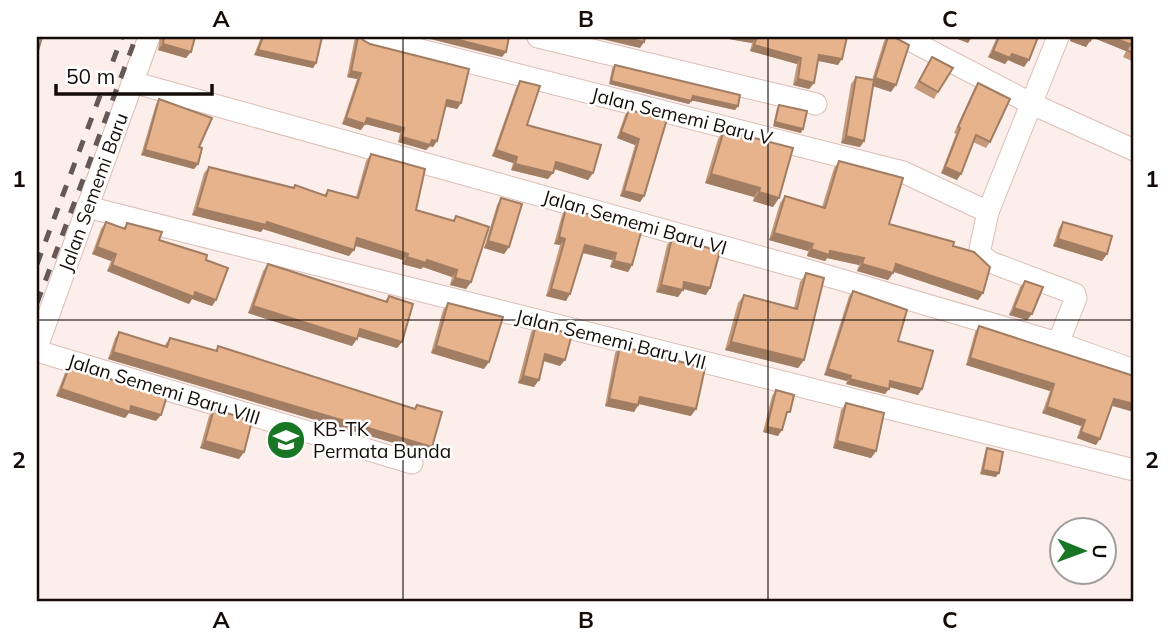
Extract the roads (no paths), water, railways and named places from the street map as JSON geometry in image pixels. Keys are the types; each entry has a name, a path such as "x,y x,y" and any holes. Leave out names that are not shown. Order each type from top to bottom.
{"street":[{"name":"Jalan Sememi Baru","path":"37,349 149,37"},
{"name":"Jalan Sememi Baru V","path":"369,37 903,172 988,212"},
{"path":"538,37 816,104"},
{"path":"904,37 1032,104 1134,150"},
{"path":"1058,37 988,212 980,249 985,260 1075,294 1076,298 1058,343"},
{"name":"Jalan Sememi Baru VI","path":"132,82 1058,343 1134,370"},
{"name":"Jalan Sememi Baru VII","path":"87,207 1134,470"},
{"name":"Jalan Sememi Baru VIII","path":"37,349 412,463"}],"railway":[{"path":"37,264 122,37"},
{"path":"37,303 136,37"}],"place":[{"name":"KB-TK Permata Bunda","path":"286,440"}]}
